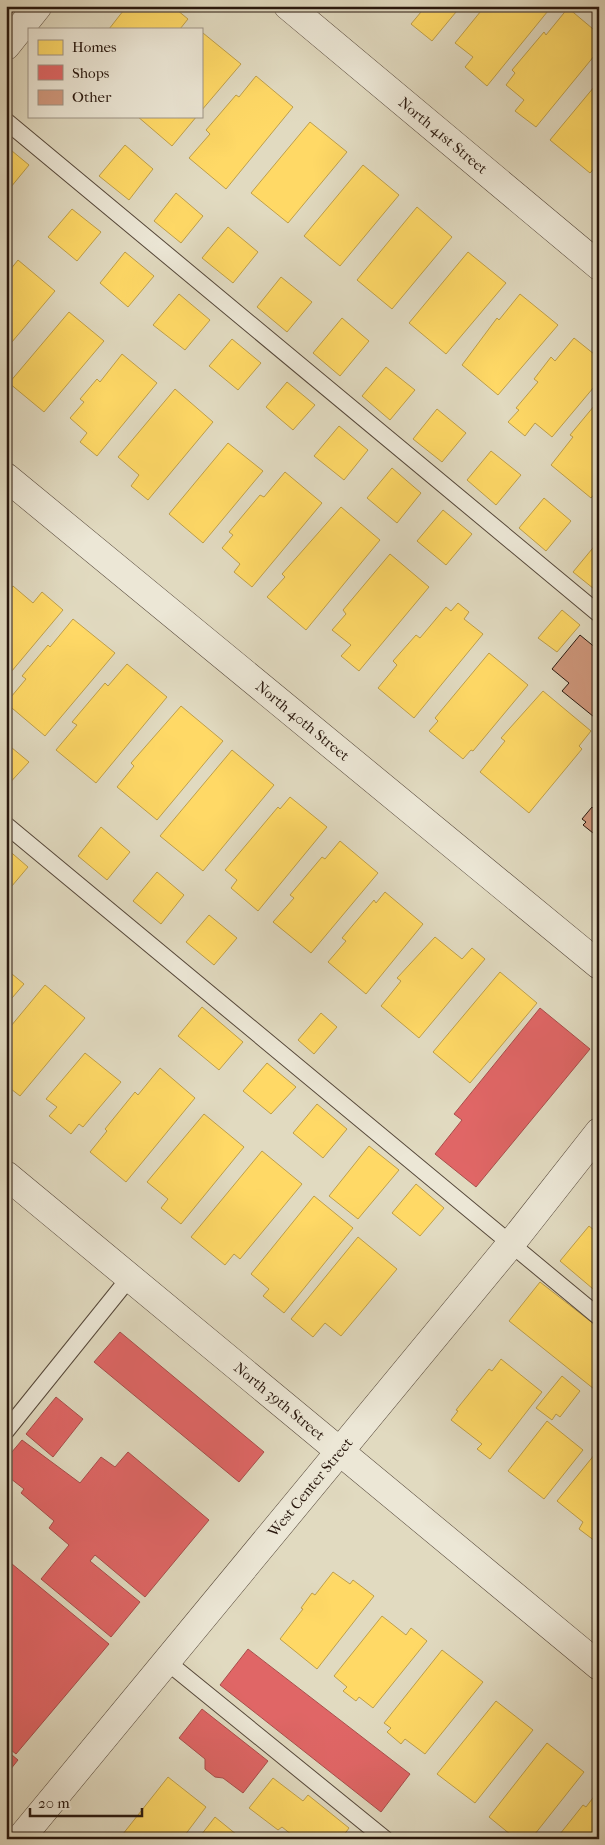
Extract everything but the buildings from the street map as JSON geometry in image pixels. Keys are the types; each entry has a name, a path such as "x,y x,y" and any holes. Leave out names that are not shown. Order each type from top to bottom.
{"street":[{"path":"6,46 38,6"},
{"name":"North 41st Street","path":"288,6 599,266"},
{"name":"North 40th Street","path":"6,477 599,965"},
{"name":"West Center Street","path":"20,1839 510,1245 599,1132"},
{"name":"North 39th Street","path":"6,1175 599,1666"}],"lane":[{"path":"6,121 599,614"},
{"path":"6,825 599,1317"},
{"path":"6,1431 130,1277"},
{"path":"166,1661 385,1839"}]}
